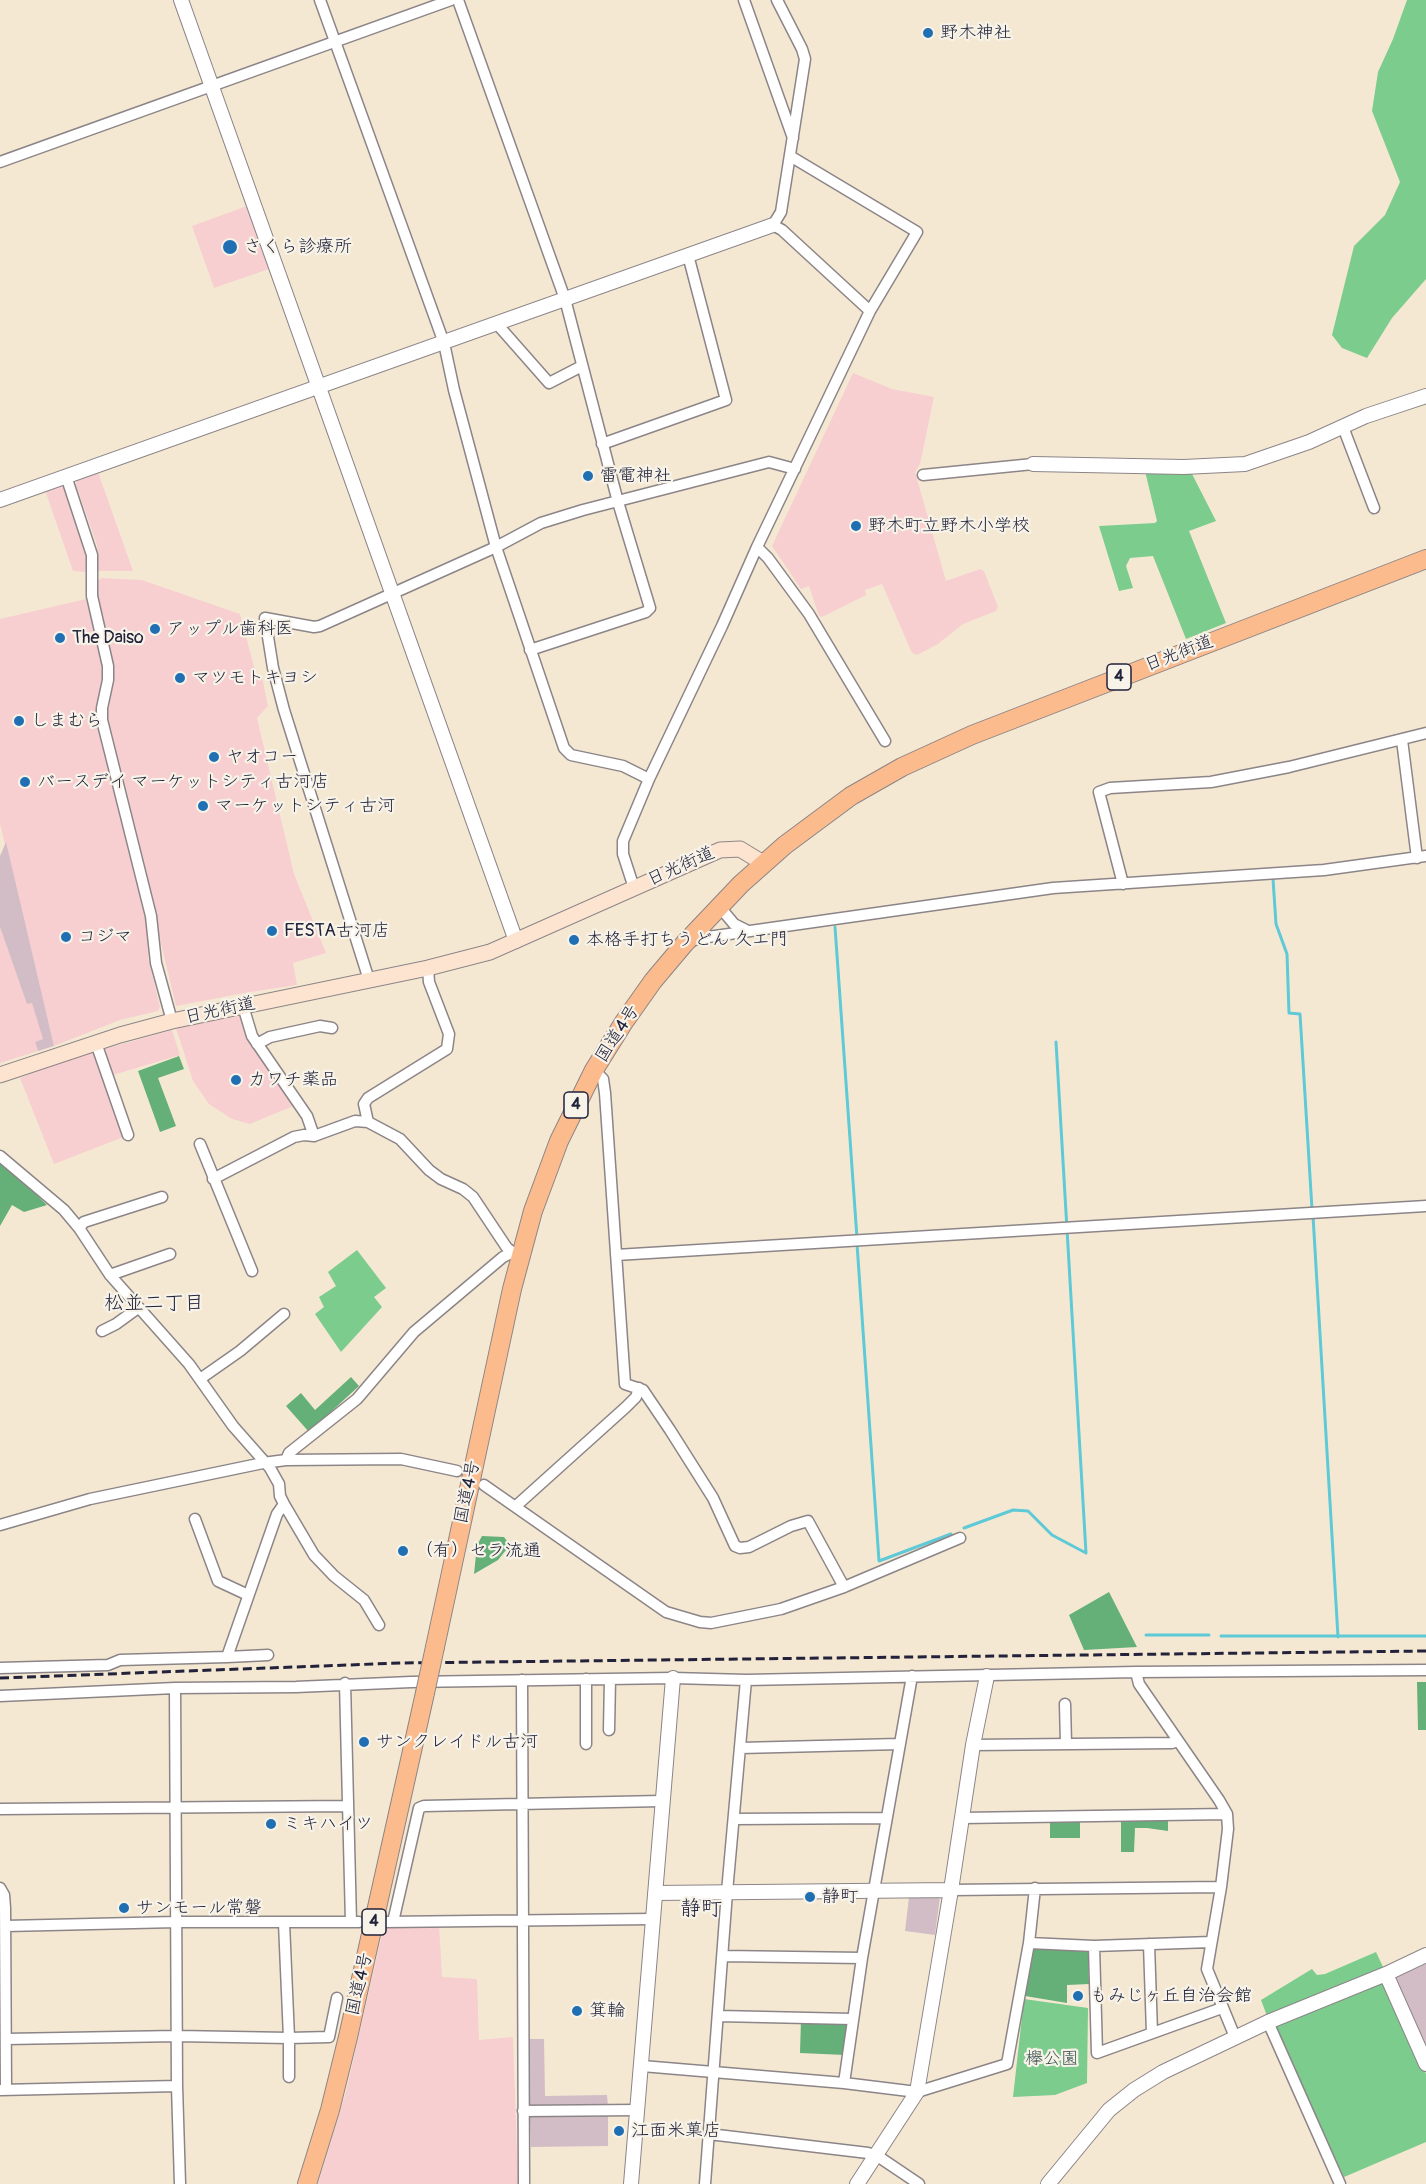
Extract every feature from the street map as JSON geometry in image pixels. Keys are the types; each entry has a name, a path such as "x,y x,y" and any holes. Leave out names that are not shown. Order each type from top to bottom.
{"highway":[{"name":"日光街道","path":"763,863 851,796 903,767 972,735 1426,559"},
{"name":"国道4号","path":"307,2184 330,2110 348,2037 435,1647 515,1255 545,1176 594,1070 630,1014 685,943 763,863"}],"main road":[{"name":"日光街道","path":"0,1075 172,1021 470,958 516,941 720,850 740,849 763,863"}],"street":[{"path":"181,0 516,941"},
{"path":"320,0 444,343 454,390 496,547 564,748 571,755 623,766 649,779"},
{"path":"0,162 451,0"},
{"path":"458,0 565,299 602,444 650,608 646,612 530,650"},
{"path":"744,0 793,140"},
{"path":"0,500 773,225 781,212 805,59 777,0"},
{"path":"634,888 623,854 623,841 649,779 870,311 917,232 790,156"},
{"path":"773,225 782,230 870,311"},
{"path":"602,444 726,399 688,255"},
{"path":"497,324 549,383 582,366"},
{"path":"924,475 1033,464 1184,467 1245,464 1309,442 1366,416 1426,396"},
{"path":"1342,427 1374,508"},
{"path":"369,980 284,710 273,668 265,618 314,627 320,626 496,547 541,523 769,462 795,469"},
{"path":"66,476 92,555 92,596 108,666 102,720 151,916 156,963 172,1021"},
{"path":"757,547 768,558 809,614 885,741"},
{"path":"1123,884 1099,792 1110,788 1211,782 1289,767 1426,733"},
{"path":"685,943 701,938 1053,888 1324,870 1421,857 1402,740"},
{"path":"719,906 734,924 749,932"},
{"path":"368,1122 364,1104 368,1098 447,1049 449,1034 429,982 428,968"},
{"path":"243,1006 252,1036 307,1116 314,1136"},
{"path":"257,1044 270,1037 320,1026 332,1028"},
{"path":"96,1043 128,1135"},
{"path":"594,1070 603,1079 605,1093 623,1380 625,1384 643,1390 699,1474 735,1546 749,1547 791,1526 808,1521 844,1587"},
{"path":"213,1179 294,1137 314,1136 355,1121 368,1122 400,1139 429,1170 473,1197 515,1255 503,1257 414,1332 357,1399 289,1453 285,1460"},
{"path":"200,1144 252,1271"},
{"path":"0,1156 64,1210 79,1228 110,1275 138,1308 173,1343 233,1426 263,1463 270,1468 279,1484 280,1496 284,1504 314,1555 334,1576 364,1600 379,1625"},
{"path":"79,1228 84,1222 162,1197"},
{"path":"616,1255 1426,1206"},
{"path":"110,1275 170,1254"},
{"path":"102,1331 138,1308"},
{"path":"200,1378 240,1351 284,1314"},
{"path":"516,1506 626,1407 636,1397 639,1388"},
{"path":"0,1525 90,1499 285,1460 401,1459 457,1471"},
{"path":"484,1485 666,1612 690,1620 711,1623 781,1609 844,1587 960,1538"},
{"path":"227,1657 277,1514 284,1504"},
{"path":"195,1520 218,1581 248,1595"},
{"path":"0,1668 108,1665 120,1660 268,1655"},
{"path":"0,1696 176,1688 296,1687 345,1683 673,1677 746,1680 1136,1672 1426,1670"},
{"path":"1136,1672 1139,1684 1227,1814 1228,1828 1221,1887 1207,1969 1235,2037"},
{"path":"844,2083 862,1958 912,1676"},
{"path":"857,2184 917,2092 973,1745 987,1676"},
{"path":"631,2184 673,1677"},
{"path":"586,1679 586,1744"},
{"path":"609,1730 610,1679"},
{"path":"522,1680 524,2184"},
{"path":"705,2184 746,1680"},
{"path":"6,1926 176,1922 355,1922 348,1806 345,1683"},
{"path":"176,1688 177,2086 180,2184"},
{"path":"1065,1704 1066,1744"},
{"path":"973,1745 1172,1743 1177,1741"},
{"path":"740,1748 899,1744"},
{"path":"653,1919 389,1922 419,1808 424,1806 662,1801"},
{"path":"0,1809 348,1806"},
{"path":"962,1818 1227,1814"},
{"path":"734,1819 886,1818"},
{"path":"655,1893 1221,1887"},
{"path":"0,1888 4,1895 6,1926 6,2039 3,2090 177,2086"},
{"path":"642,2066 844,2083 917,2092 1008,2064 1029,1943 1035,1888"},
{"path":"284,1923 289,2077"},
{"path":"1029,1943 1094,1946 1210,1942"},
{"path":"1149,1944 1152,2033"},
{"path":"1094,1946 1096,2053 1222,2008"},
{"path":"1048,2184 1110,2110 1134,2090 1163,2072 1268,2022 1386,1974 1426,1955"},
{"path":"723,1956 862,1958"},
{"path":"1386,1974 1426,2064"},
{"path":"6,2039 177,2036 329,2037 337,1998"},
{"path":"719,2016 852,2019"},
{"path":"1268,2022 1340,2184"},
{"path":"523,2111 638,2110"},
{"path":"710,2134 876,2155 919,2184"}],"shaded area":[{"name":"さくら診療所","path":"247,206 269,269 214,288 192,226"},
{"name":"野木町立野木小学校","path":"853,373 892,389 934,397 920,464 915,472 946,581 980,569 984,571 998,607 996,611 963,624 938,644 917,655 912,653 882,584 865,590 866,595 822,617 819,616 809,586 801,589 772,546"},
{"path":"98,472 133,571 98,571 97,545 76,485 77,480"},
{"path":"63,484 87,555 86,572 73,571 45,490"},
{"name":"マーケットシティ古河","path":"101,578 142,580 240,614 257,678 262,677 268,706 257,718 294,874 326,953 293,963 297,985 176,1006 107,716 113,675 98,604 97,582"},
{"path":"86,599 103,667 98,718 147,921 148,958 160,1007 158,1011 120,1020 54,1046 0,824 0,619"},
{"path":"6,842 54,1046 38,1051 35,1042 43,1039 32,1003 27,1004 0,927 0,856"},
{"path":"0,927 27,1003 32,1002 44,1039 35,1042 38,1051 0,1063"},
{"name":"カワチ薬品","path":"241,1016 296,1105 250,1124 232,1119 209,1104 193,1081 176,1028"},
{"path":"172,1030 180,1055 113,1075 105,1049"},
{"path":"92,1050 126,1136 54,1164 20,1078"},
{"path":"909,1897 940,1897 935,1935 905,1931"},
{"path":"439,1924 442,1977 477,1979 479,2040 513,2037 518,2184 318,2184 346,2092 384,1925"},
{"path":"1426,1962 1426,2064 1386,1974"},
{"path":"526,2039 544,2039 545,2096 607,2095 608,2106 527,2107"},
{"path":"608,2116 608,2146 531,2147 530,2117"}],"green space":[{"path":"1407,0 1426,0 1426,279 1392,318 1367,358 1342,348 1332,335 1354,246 1385,215 1400,182 1372,111 1378,72"},
{"path":"1145,471 1191,472 1216,521 1189,531 1226,623 1186,639 1153,556 1130,558 1126,566 1133,588 1119,591 1099,526 1155,523 1157,521"},
{"path":"179,1056 184,1069 158,1078 176,1126 160,1132 138,1071"},
{"path":"0,1160 47,1205 24,1212 12,1205 0,1226"},
{"path":"357,1250 386,1288 374,1297 382,1307 341,1352 315,1314 324,1307 319,1297 336,1286 328,1272"},
{"path":"351,1377 359,1386 309,1432 286,1406 301,1393 315,1410"},
{"path":"482,1536 504,1537 510,1545 498,1560 474,1574 477,1545"},
{"path":"1109,1592 1137,1647 1084,1650 1069,1615"},
{"path":"1417,1682 1426,1682 1426,1730 1418,1730"},
{"path":"1121,1819 1168,1819 1168,1831 1135,1828 1134,1852 1121,1852"},
{"path":"1050,1822 1080,1822 1080,1838 1050,1838"},
{"path":"1034,1948 1088,1950 1089,1984 1067,1985 1067,2003 1025,1996"},
{"path":"1376,1952 1384,1969 1267,2016 1261,2000 1312,1969 1317,1975 1325,1974"},
{"path":"1384,1979 1426,2074 1426,2142 1344,2177 1273,2023"},
{"name":"欅公園","path":"1024,1999 1088,2008 1087,2083 1055,2095 1013,2097"},
{"path":"801,2019 847,2021 845,2055 800,2053"}],"waterway":[{"path":"1273,879 1276,924 1287,954 1289,1013 1300,1014 1312,1209"},
{"path":"835,927 857,1238"},
{"path":"1056,1042 1086,1553"},
{"path":"1313,1216 1338,1637"},
{"path":"857,1244 879,1561 951,1534"},
{"path":"964,1528 1013,1510 1028,1511 1052,1535 1086,1553"},
{"path":"1146,1635 1209,1635"},
{"path":"1221,1636 1426,1636"}],"railway":[{"path":"0,1678 401,1663 1426,1651"}],"place":[{"name":"野木神社","path":"928,33"},
{"name":"さくら診療所","path":"230,247"},
{"name":"雷電神社","path":"588,476"},
{"name":"野木町立野木小学校","path":"856,526"},
{"name":"アップル歯科医","path":"155,629"},
{"name":"The Daiso","path":"60,638"},
{"name":"マツモトキヨシ","path":"180,678"},
{"name":"しまむら","path":"19,721"},
{"name":"ヤオコー","path":"214,757"},
{"name":"バースデイ マーケットシティ古河店","path":"25,782"},
{"name":"マーケットシティ古河","path":"203,806"},
{"name":"FESTA古河店","path":"272,931"},
{"name":"コジマ","path":"66,937"},
{"name":"本格手打ちうどん 久エ門","path":"574,940"},
{"name":"カワチ薬品","path":"236,1080"},
{"name":"（有）セラ流通","path":"403,1551"},
{"name":"サンクレイドル古河","path":"364,1742"},
{"name":"ミキハイツ","path":"271,1824"},
{"name":"静町","path":"810,1897"},
{"name":"サンモール常磐","path":"124,1908"},
{"name":"もみじヶ丘自治会館","path":"1078,1996"},
{"name":"箕輪","path":"577,2011"},
{"name":"江面米菓店","path":"619,2131"}],"district":[{"name":"松並二丁目","path":"154,1304"},
{"name":"静町","path":"701,1910"}]}
